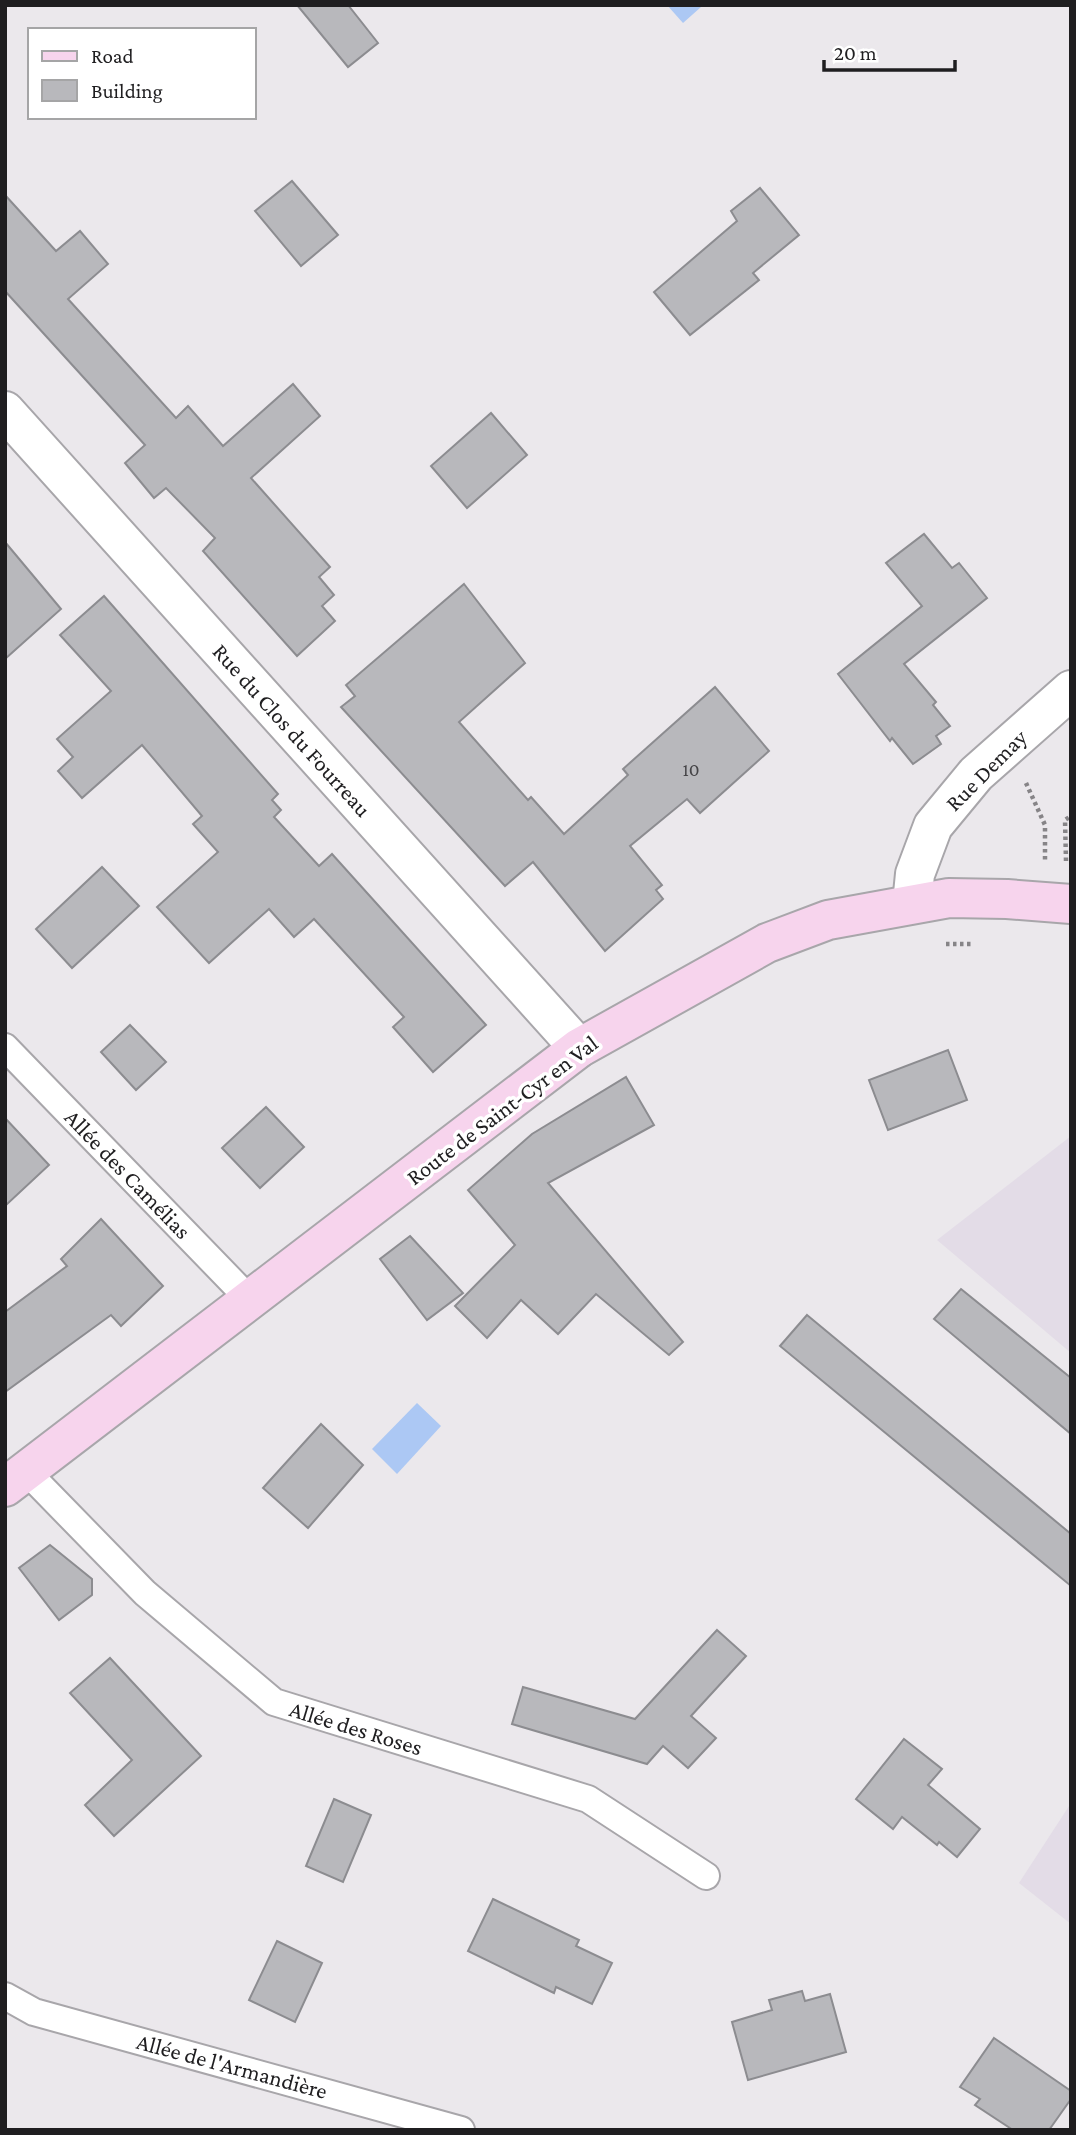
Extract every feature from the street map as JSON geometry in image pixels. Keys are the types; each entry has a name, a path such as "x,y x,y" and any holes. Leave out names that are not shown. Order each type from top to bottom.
{"street":[{"name":"Rue du Clos du Fourreau","path":"5,411 579,1048"},
{"name":"Rue Demay","path":"912,904 915,874 933,826 976,774 1071,690"},
{"name":"Route de Saint-Cyr en Val","path":"15,1479 579,1048 767,943 828,920 949,898 1007,898 1071,904"}],"lane":[{"name":"Allée des Camélias","path":"5,1047 250,1301"},
{"name":"Allée des Roses","path":"15,1479 274,1702 588,1799 706,1876"},
{"name":"Allée de l'Armandière","path":"5,1996 34,2012 461,2130"}],"path":[{"path":"1010,744 1045,825 1045,862"},
{"path":"1066,867 1065,820 1071,816"},
{"path":"940,944 979,944"}],"shaded area":[{"path":"1071,1136 1071,1353 937,1240"},
{"path":"1071,1803 1071,1924 1019,1883"}],"water":[{"path":"667,5 700,5 701,7 683,23"},
{"path":"417,1403 441,1426 397,1474 372,1449"}],"building":[{"path":"297,5 348,5 378,43 348,67"},
{"path":"292,181 338,235 301,266 255,211"},
{"path":"760,188 799,235 753,273 759,280 690,335 654,292 737,221 731,211"},
{"path":"5,195 56,251 80,231 108,264 68,299 176,418 188,406 223,446 293,384 320,416 251,478 330,567 319,577 334,595 322,606 335,621 297,656 203,551 215,538 166,488 154,498 125,463 145,445 5,291"},
{"path":"491,413 527,455 467,508 431,466"},
{"path":"924,534 952,568 959,563 987,598 904,664 936,702 933,705 950,726 936,736 941,744 913,764 892,738 890,741 838,674 922,606 886,563"},
{"path":"5,542 61,609 5,659"},
{"path":"464,584 525,663 459,722 528,800 531,797 564,834 628,775 623,769 715,687 769,751 700,813 687,799 630,846 662,885 656,890 663,899 605,951 533,862 505,886 341,707 355,696 346,685"},
{"path":"104,596 278,794 272,800 281,810 274,817 319,866 332,854 486,1025 433,1072 393,1027 404,1017 314,919 294,937 269,909 209,963 157,907 218,852 193,824 202,816 142,745 82,798 58,771 73,757 57,739 111,691 60,635"},
{"path":"102,867 139,906 72,968 36,929"},
{"path":"130,1025 166,1062 136,1090 101,1052"},
{"path":"948,1050 967,1100 888,1130 869,1080"},
{"path":"626,1077 654,1125 548,1183 683,1342 669,1355 596,1294 558,1334 521,1300 487,1338 455,1306 515,1245 468,1190 532,1134"},
{"path":"266,1107 304,1147 260,1188 222,1148"},
{"path":"5,1118 49,1165 5,1206"},
{"path":"101,1219 163,1286 121,1326 111,1315 5,1392 5,1312 67,1266 61,1259"},
{"path":"410,1236 463,1293 427,1320 380,1259"},
{"path":"961,1289 1071,1378 1071,1434 934,1319"},
{"path":"807,1315 1071,1534 1071,1586 780,1346"},
{"path":"321,1424 363,1465 308,1528 263,1488"},
{"path":"50,1545 92,1579 92,1595 59,1620 19,1568"},
{"path":"717,1630 746,1656 691,1716 716,1738 688,1768 663,1746 647,1764 512,1724 523,1687 635,1719"},
{"path":"110,1658 201,1756 114,1836 85,1805 132,1760 70,1693"},
{"path":"904,1739 942,1769 928,1785 980,1829 957,1857 902,1817 893,1829 856,1799"},
{"path":"334,1799 371,1815 343,1882 306,1866"},
{"path":"493,1899 579,1940 576,1946 612,1963 592,2004 556,1987 554,1993 468,1951"},
{"path":"277,1941 322,1963 295,2022 249,2000"},
{"path":"802,1991 805,2001 830,1994 846,2052 748,2080 732,2022 772,2010 769,2000"},
{"path":"994,2038 1071,2091 1071,2099 1049,2130 1013,2130 975,2105 980,2099 960,2087"}]}
